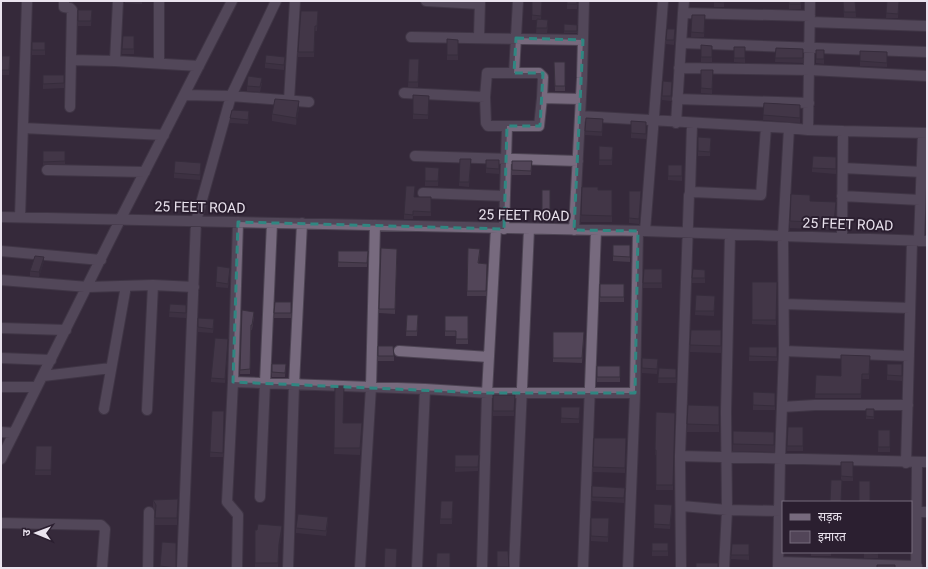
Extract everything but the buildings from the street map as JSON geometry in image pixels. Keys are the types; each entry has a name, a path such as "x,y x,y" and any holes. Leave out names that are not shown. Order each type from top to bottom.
{"street":[{"path":"20,217 27,1"},
{"path":"64,1 64,7 72,10 70,107"},
{"path":"115,61 118,1"},
{"path":"159,1 159,64"},
{"path":"1,459 88,287 120,220 232,1"},
{"path":"182,568 196,221 231,96 276,1"},
{"path":"289,100 295,1"},
{"path":"426,1 480,2 479,37"},
{"path":"514,73 518,1"},
{"path":"574,230 581,99 584,1"},
{"path":"628,568 641,231 654,122 662,1"},
{"path":"676,123 684,1"},
{"path":"808,130 810,1"},
{"path":"683,13 927,26"},
{"path":"411,37 583,40"},
{"path":"681,43 927,52"},
{"path":"71,60 199,66"},
{"path":"679,68 810,70 927,76"},
{"path":"487,73 514,73 542,74 542,98 539,126 487,125 485,97 487,73"},
{"path":"404,93 485,97"},
{"path":"185,95 231,96 309,102"},
{"path":"542,98 581,99"},
{"path":"677,99 809,103"},
{"path":"580,116 654,122 808,130 925,133 920,200 919,241 910,308 906,463"},
{"path":"681,568 682,506 680,456 692,124"},
{"path":"482,568 489,357 500,229 505,196 507,126"},
{"path":"690,192 761,195 766,127"},
{"path":"23,128 164,135"},
{"path":"680,456 726,458 780,459 906,463 922,463 916,567 778,565 781,511 780,459 784,351 783,236 789,128"},
{"path":"842,238 843,131"},
{"path":"416,156 578,161"},
{"path":"843,168 922,172"},
{"path":"47,170 145,172"},
{"path":"423,193 505,196"},
{"path":"842,196 920,200"},
{"name":"25 FEET ROAD","path":"1,217 687,232 919,241"},
{"path":"237,568 238,515 236,510 227,502 233,382 238,222"},
{"path":"260,497 272,223"},
{"path":"288,568 294,385 302,224"},
{"path":"360,568 371,388 375,225"},
{"path":"514,568 529,229"},
{"path":"583,568 588,392 596,230"},
{"path":"724,568 727,510 726,458 730,234"},
{"path":"1,251 101,260"},
{"path":"1,280 88,287 153,285 194,287"},
{"path":"147,410 153,285"},
{"path":"104,409 126,286"},
{"path":"784,304 910,308"},
{"path":"1,328 66,330"},
{"path":"399,351 489,357"},
{"path":"784,351 909,356"},
{"path":"1,358 51,360"},
{"path":"43,376 111,368"},
{"path":"233,382 487,393 635,393"},
{"path":"1,387 37,387"},
{"path":"417,568 426,390"},
{"path":"782,407 815,405 908,405"},
{"path":"1,432 14,432"},
{"path":"682,506 727,510 781,511"},
{"path":"148,568 149,512"},
{"path":"1,523 101,525 105,529 102,568"}],"highlighted area":[{"path":"516,38 583,40 574,230 638,231 635,393 487,393 233,382 238,222 504,229 507,126 540,126 543,73 514,73"}]}
